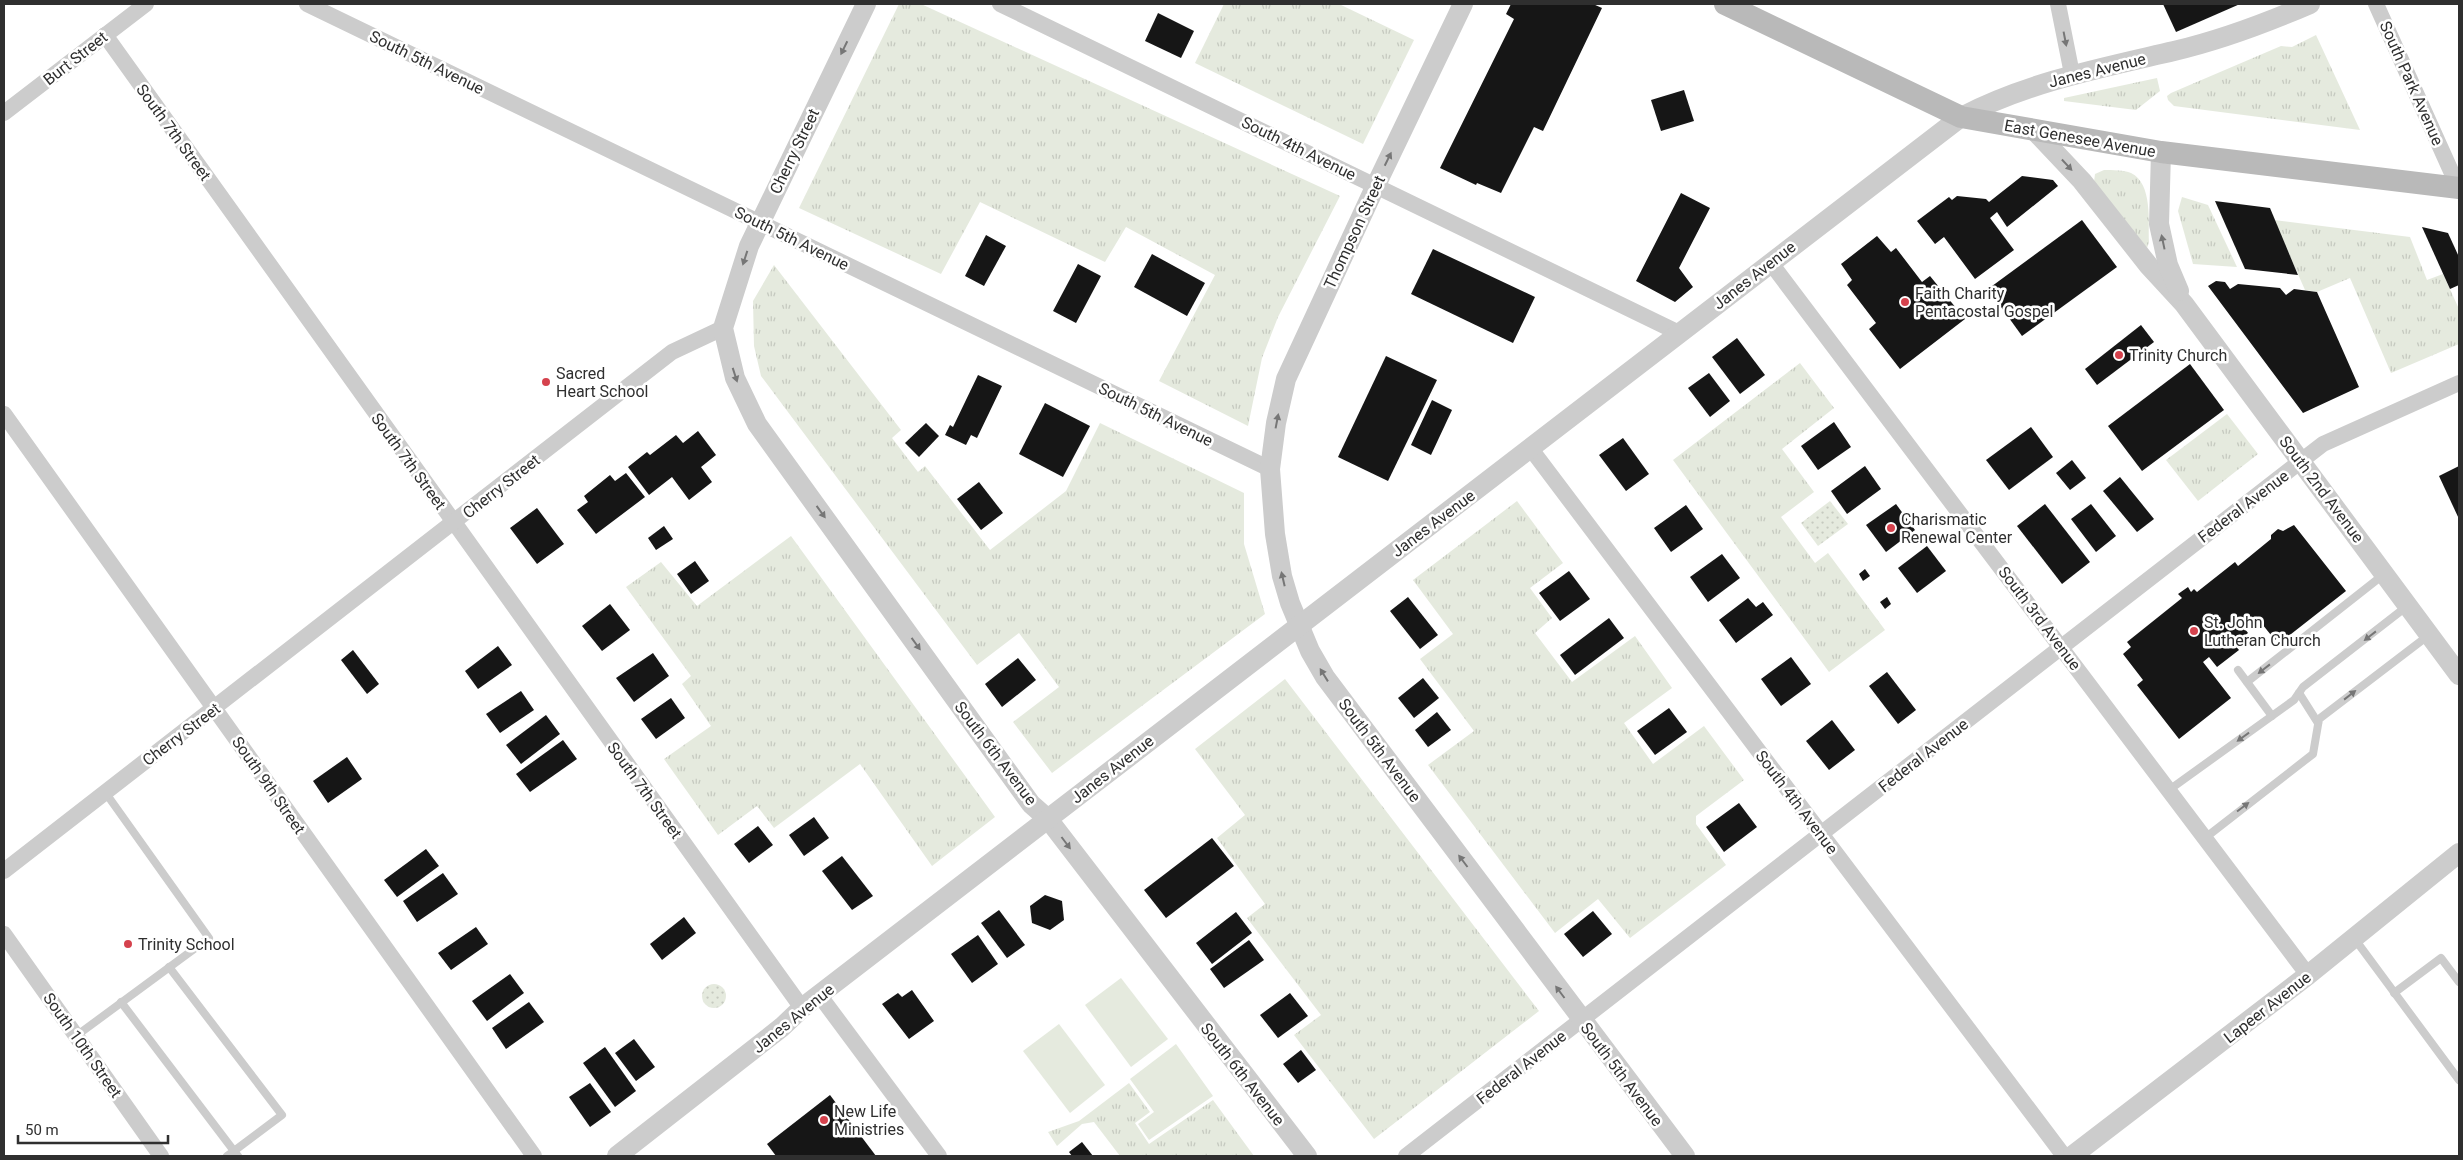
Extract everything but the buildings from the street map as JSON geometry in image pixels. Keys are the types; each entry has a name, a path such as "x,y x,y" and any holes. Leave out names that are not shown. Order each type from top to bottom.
{"main road":[{"name":"East Genesee Avenue","path":"1725,4 1961,117 2161,152 2459,188"}],"street":[{"name":"Burt Street","path":"4,113 146,4"},
{"name":"South 5th Avenue","path":"307,4 1270,469 1275,534 1282,576 1290,604 1325,677 1685,1156"},
{"name":"Cherry Street","path":"4,871 672,352 723,328 749,246 759,222 866,4"},
{"name":"South 4th Avenue","path":"1000,4 1376,184 1679,333"},
{"name":"Thompson Street","path":"1270,469 1276,423 1286,379 1376,184 1463,4"},
{"path":"2058,4 2072,74"},
{"name":"Janes Avenue","path":"617,1156 782,1027 802,1008 1961,117 2013,93 2072,74 2205,43 2256,26 2310,4"},
{"name":"South Park Avenue","path":"2376,4 2459,188"},
{"name":"South 7th Street","path":"105,35 802,1008"},
{"name":"South 2nd Avenue","path":"2034,129 2082,181 2149,266 2184,304 2459,675"},
{"name":"South 2nd Avenue","path":"2161,152 2159,224 2168,265 2184,304"},
{"name":"South 3rd Avenue","path":"1770,262 2062,646 2308,975"},
{"name":"South 6th Avenue","path":"723,328 735,378 757,424 1031,804 1048,819 1307,1156"},
{"name":"Federal Avenue","path":"1406,1156 2323,444 2459,383"},
{"name":"South 9th Street","path":"4,414 534,1156"},
{"name":"South 4th Avenue","path":"1530,449 2064,1156"},
{"name":"Lapeer Avenue","path":"2072,1156 2308,975 2459,853"},
{"name":"South 10th Street","path":"4,934 161,1156"},
{"path":"820,996 938,1156"}],"lane":[{"path":"2248,682 2384,574"},
{"path":"2169,790 2272,716 2304,687 2408,605"},
{"path":"2205,838 2313,754 2319,719 2429,635"},
{"path":"2238,670 2272,716"},
{"path":"2299,693 2318,723"},
{"path":"76,1036 209,938 105,792"},
{"path":"2354,938 2459,1080"},
{"path":"2394,993 2441,958 2459,982"},
{"path":"169,967 282,1115 236,1153 227,1156"},
{"path":"121,1002 236,1153"}],"green space":[{"path":"899,4 921,4 1340,196 1278,317 1262,358 1248,426 1159,381 1215,275 1126,227 1105,262 980,202 941,274 799,208"},
{"path":"1224,4 1339,4 1414,40 1363,144 1195,63"},
{"path":"2316,35 2360,130 2174,106 2168,100 2167,96 2171,93 2281,46 2292,47"},
{"path":"2157,78 2160,91 2136,110 2064,101 2064,98"},
{"path":"2104,170 2131,173 2138,178 2143,186 2149,214 2149,242 2147,248 2094,182 2095,174"},
{"path":"2182,197 2208,205 2237,267 2193,264 2178,211"},
{"path":"2274,220 2410,237 2427,280 2443,274 2459,309 2459,344 2391,373 2350,278 2317,292 2305,290"},
{"path":"774,265 901,430 892,438 918,472 925,466 990,550 1066,491 1100,423 1244,493 1244,544 1265,614 1052,773 1013,722 1059,687 1019,633 977,665 761,376 754,346 753,301"},
{"path":"1800,363 1834,408 1782,449 1814,492 1781,517 1815,563 1828,553 1885,630 1829,672 1673,460"},
{"path":"2227,414 2258,454 2198,501 2166,460"},
{"path":"1517,501 1563,563 1530,588 1552,618 1535,633 1572,682 1635,636 1672,688 1624,723 1653,764 1704,726 1744,780 1696,816 1696,824 1726,865 1630,938 1598,899 1555,933 1428,765 1474,731 1420,659 1453,634 1413,580"},
{"path":"1830,501 1848,524 1818,546 1801,523"},
{"path":"791,536 995,817 932,866 860,764 774,828 757,806 718,835 664,759 711,726 682,684 691,676 626,587 661,562 697,606"},
{"path":"1285,679 1539,1011 1374,1139 1294,1035 1321,1015 1247,918 1265,904 1217,838 1245,815 1195,749"},
{"path":"1121,978 1168,1039 1131,1067 1085,1005"},
{"path":"714,984 723,987 726,996 723,1005 714,1008 705,1005 702,996 705,987"},
{"path":"1059,1024 1105,1085 1070,1113 1023,1051"},
{"path":"1176,1044 1213,1096 1149,1140 1138,1124 1154,1112 1130,1079"},
{"path":"1129,1083 1150,1112 1135,1123 1149,1144 1213,1100 1254,1156 1120,1156 1094,1122 1082,1124 1057,1146 1048,1132 1079,1121"}],"place":[{"name":"Faith Charity Pentacostal Gospel","path":"1905,302"},
{"name":"Trinity Church","path":"2119,355"},
{"name":"Sacred Heart School","path":"546,382"},
{"name":"Charismatic Renewal Center","path":"1891,528"},
{"name":"St. John Lutheran Church","path":"2194,631"},
{"name":"Trinity School","path":"128,944"},
{"name":"New Life Ministries","path":"824,1120"}]}
